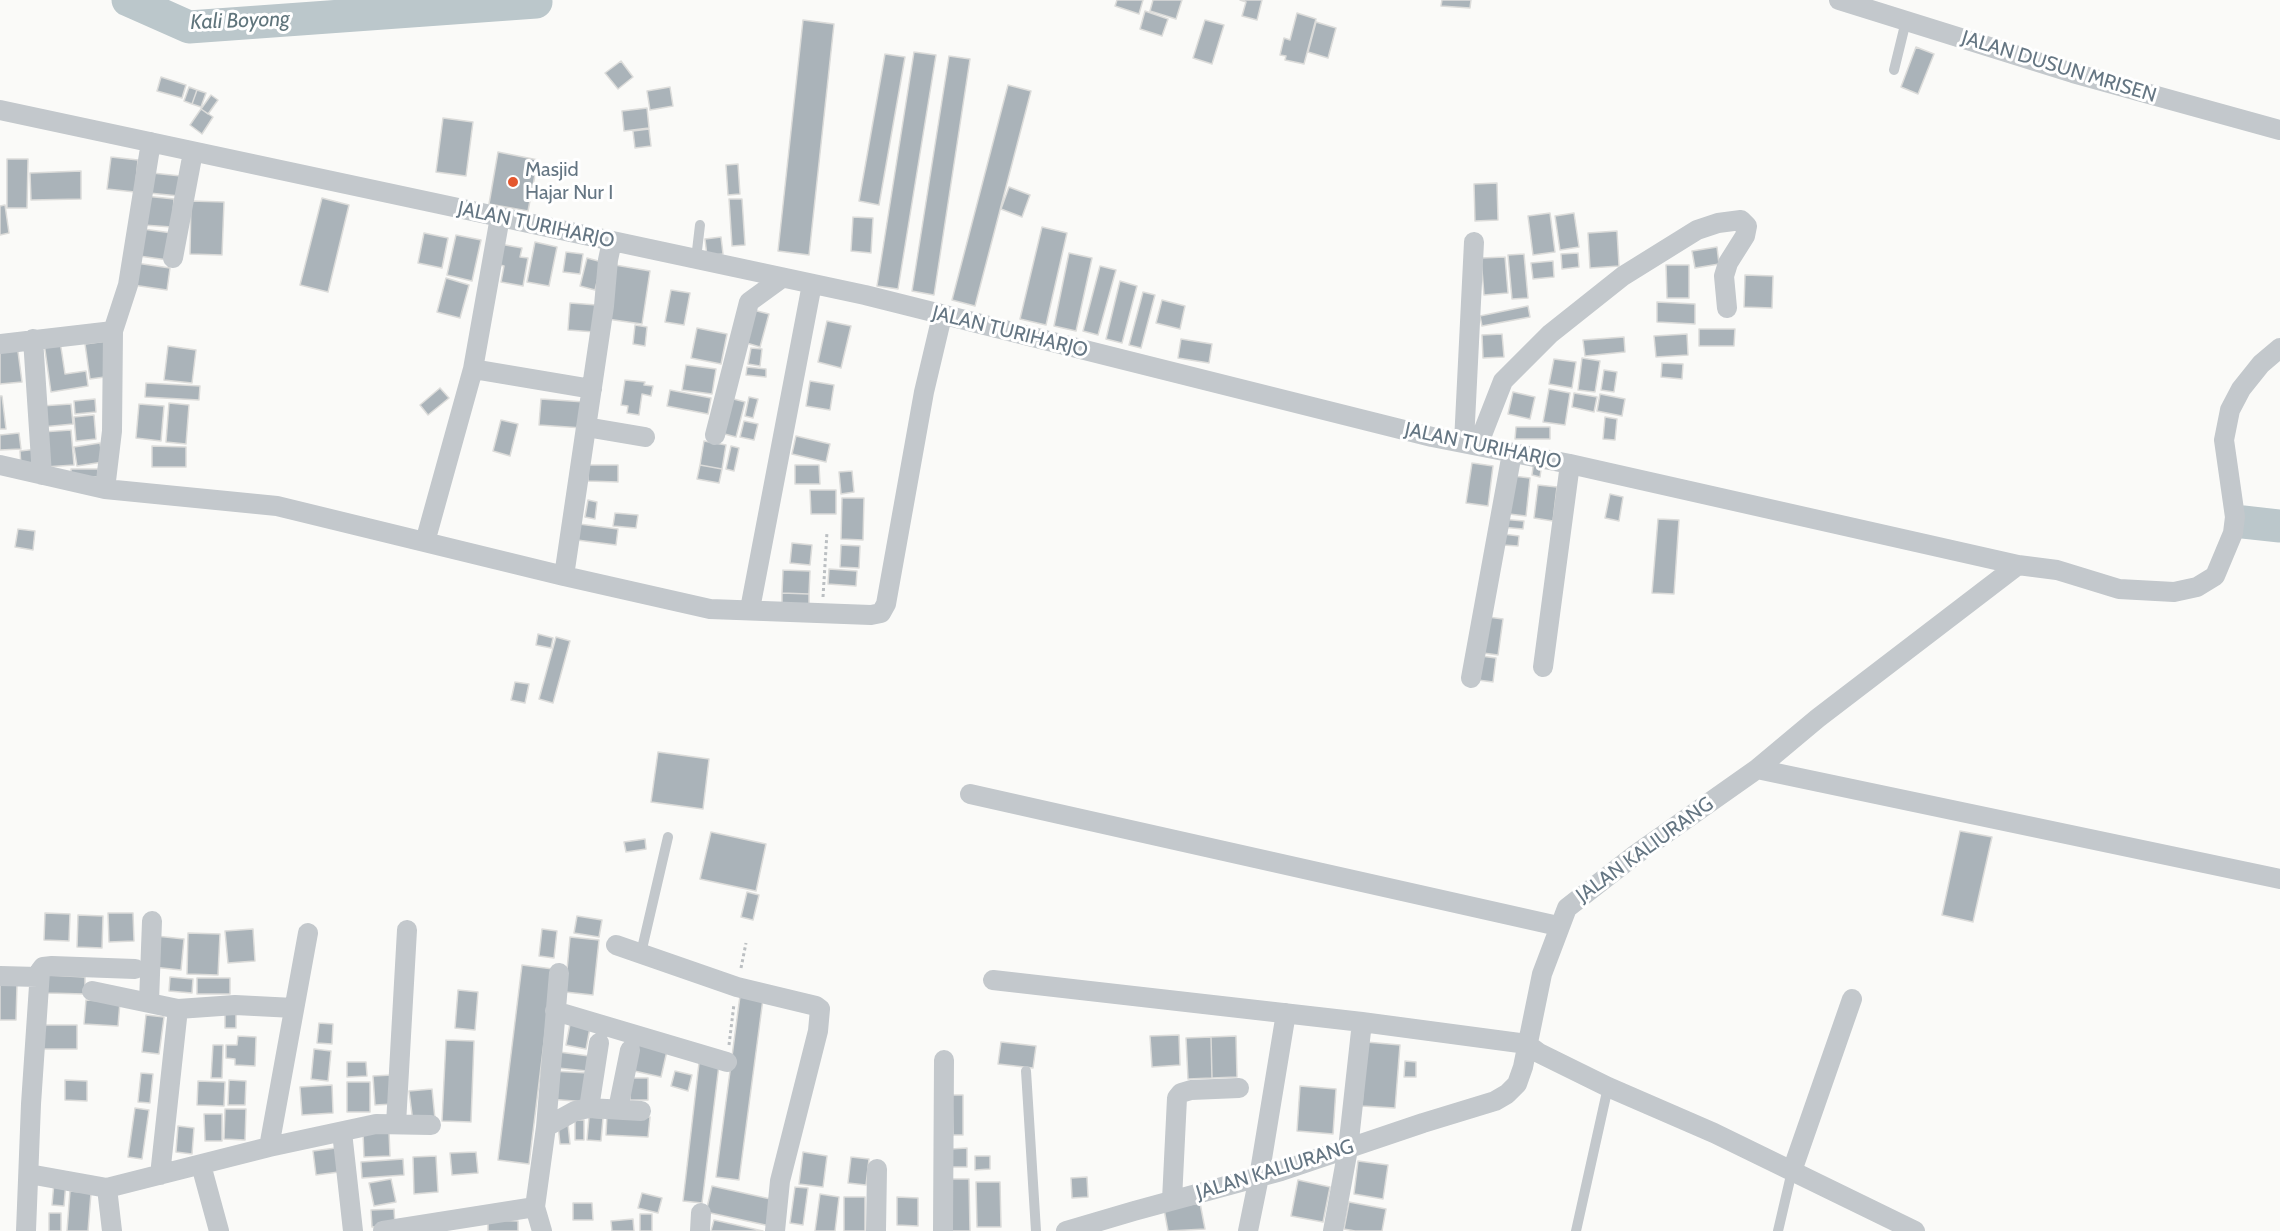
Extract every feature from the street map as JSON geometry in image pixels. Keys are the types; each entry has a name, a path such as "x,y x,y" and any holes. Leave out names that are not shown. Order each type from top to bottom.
{"street":[{"name":"JALAN DUSUN MRISEN","path":"1839,0 2073,73 2280,130"},
{"name":"JALAN TURIHARJO","path":"0,110 812,284 1420,434 1570,464 2018,565 2057,570 2119,589 2174,592 2197,587 2215,576 2233,533 2235,517 2224,440 2230,410 2241,389 2261,364 2280,348"},
{"path":"105,489 112,431 113,331 128,285 151,142"},
{"path":"173,258 193,152"},
{"path":"425,542 473,369 500,217"},
{"path":"1471,443 1503,381 1550,334 1623,276 1697,230 1718,223 1741,220 1747,226 1745,236 1728,263 1724,276 1727,308"},
{"path":"564,576 612,241"},
{"path":"1471,443 1474,242"},
{"path":"715,435 749,302 782,278"},
{"path":"750,609 812,284"},
{"path":"0,465 105,489 277,506 710,609 879,615 886,604 924,392 942,315"},
{"path":"0,344 113,331"},
{"path":"33,339 42,475"},
{"path":"473,369 592,389"},
{"path":"586,426 645,437"},
{"path":"1471,678 1512,453"},
{"path":"1543,667 1570,464"},
{"name":"JALAN KALIURANG","path":"1066,1231 1259,1177 1495,1101 1517,1084 1542,974 1558,926 1567,908 1757,769 1818,718 2018,565"},
{"path":"1757,769 2280,879"},
{"path":"970,794 1558,926"},
{"path":"149,1002 152,921"},
{"path":"396,1124 407,930"},
{"path":"269,1148 308,933"},
{"path":"616,945 737,987 816,1006 820,1010 818,1031 780,1181 775,1231"},
{"path":"26,1231 38,976 43,967 52,966 135,969"},
{"path":"542,1231 535,1207 546,1127 559,973"},
{"path":"0,976 38,976"},
{"path":"993,980 1362,1022 1527,1044 1539,1053 1608,1087 1714,1132 1915,1231"},
{"path":"92,991 178,1009 235,1005 294,1008"},
{"path":"1792,1171 1852,999"},
{"path":"160,1175 178,1009"},
{"path":"555,1011 727,1062"},
{"path":"1248,1231 1286,1013"},
{"path":"1333,1231 1348,1149 1362,1022"},
{"path":"589,1108 599,1043"},
{"path":"618,1109 630,1050"},
{"path":"943,1231 944,1060"},
{"path":"1172,1200 1177,1098 1181,1093 1191,1090 1239,1088"},
{"path":"546,1127 575,1111 589,1108 641,1111"},
{"path":"29,1174 107,1188 376,1124 431,1125"},
{"path":"342,1132 353,1231"},
{"path":"201,1165 219,1231"},
{"path":"876,1231 877,1170"},
{"path":"107,1188 112,1231"},
{"path":"383,1231 535,1207"},
{"path":"1132,1231 1134,1211"}],"lane":[{"path":"1894,70 1906,21"},
{"path":"696,259 700,225"},
{"path":"641,953 668,837"},
{"path":"1026,1071 1036,1231"},
{"path":"1576,1231 1608,1087"},
{"path":"1778,1231 1792,1171"}],"path":[{"path":"822,614 827,532"},
{"path":"727,1062 737,987 746,943"}],"building":[{"path":"1117,0 1143,0 1139,14 1115,6"},
{"path":"1153,0 1182,0 1176,19 1150,11"},
{"path":"1240,0 1262,0 1257,20 1242,16 1246,2"},
{"path":"1442,0 1471,0 1470,8 1441,6"},
{"path":"1145,11 1168,19 1162,36 1140,29"},
{"path":"1297,13 1316,19 1304,64 1285,60 1286,56 1280,55 1284,38 1290,40"},
{"path":"803,20 834,24 809,255 778,251"},
{"path":"1205,20 1224,25 1212,64 1193,58"},
{"path":"1316,22 1336,28 1328,58 1308,52"},
{"path":"1916,47 1934,54 1918,94 1901,87"},
{"path":"914,52 936,55 898,289 877,286"},
{"path":"885,54 905,57 879,205 859,201"},
{"path":"949,56 970,59 934,295 912,291"},
{"path":"621,61 633,77 618,89 605,73"},
{"path":"161,77 186,85 182,98 157,91"},
{"path":"1008,85 1031,91 975,306 952,300"},
{"path":"189,87 197,90 192,104 184,101"},
{"path":"670,87 673,106 650,110 647,91"},
{"path":"197,90 206,93 201,107 192,104"},
{"path":"211,95 218,100 208,114 201,109"},
{"path":"647,108 649,128 624,131 622,111"},
{"path":"201,109 213,117 202,134 190,125"},
{"path":"443,118 473,122 466,176 436,172"},
{"path":"649,129 651,146 635,148 633,131"},
{"name":"Masjid Hajar Nur I","path":"498,152 538,160 528,211 489,204"},
{"path":"111,157 138,160 135,192 107,189"},
{"path":"7,159 28,159 27,208 7,208"},
{"path":"738,164 740,194 728,195 726,165"},
{"path":"81,171 81,199 31,200 30,173"},
{"path":"152,173 181,176 179,196 149,193"},
{"path":"1497,183 1498,220 1475,221 1474,184"},
{"path":"1009,187 1030,195 1022,217 1001,209"},
{"path":"145,196 174,199 172,227 143,225"},
{"path":"322,198 349,205 328,292 300,285"},
{"path":"729,199 742,199 745,245 732,246"},
{"path":"191,201 224,202 222,255 190,254"},
{"path":"5,205 9,233 0,235 0,206"},
{"path":"1550,213 1555,252 1533,255 1528,216"},
{"path":"1574,213 1579,247 1560,250 1555,216"},
{"path":"853,217 873,218 871,253 851,251"},
{"path":"1042,227 1067,233 1046,325 1020,319"},
{"path":"143,229 172,233 168,260 139,256"},
{"path":"1617,231 1619,266 1590,268 1588,233"},
{"path":"424,233 448,238 442,268 418,263"},
{"path":"456,235 481,240 472,281 447,275"},
{"path":"721,237 723,254 707,256 705,239"},
{"path":"535,242 557,247 549,286 527,282"},
{"path":"500,244 522,248 520,257 528,258 523,286 501,282 504,266 496,264"},
{"path":"1717,247 1719,264 1695,268 1692,251"},
{"path":"566,252 583,254 580,274 563,272"},
{"path":"1069,253 1092,258 1076,331 1054,326"},
{"path":"1578,253 1579,267 1562,269 1561,254"},
{"path":"1524,254 1528,298 1512,299 1508,255"},
{"path":"1505,257 1508,293 1484,295 1481,258"},
{"path":"587,258 602,262 595,290 580,286"},
{"path":"1553,261 1554,277 1533,279 1531,263"},
{"path":"136,263 170,268 167,290 133,285"},
{"path":"615,265 650,271 642,324 607,319"},
{"path":"1666,265 1689,265 1689,298 1667,298"},
{"path":"1100,266 1116,270 1098,335 1083,331"},
{"path":"1745,275 1773,276 1772,308 1744,307"},
{"path":"446,278 469,285 460,318 437,312"},
{"path":"1120,281 1137,286 1122,343 1106,339"},
{"path":"671,290 690,293 684,325 665,322"},
{"path":"1143,292 1155,295 1141,348 1129,345"},
{"path":"1162,300 1185,306 1180,329 1156,323"},
{"path":"1657,302 1695,304 1695,324 1657,322"},
{"path":"570,303 597,305 595,332 568,330"},
{"path":"1528,306 1530,317 1482,326 1480,316"},
{"path":"749,309 769,314 760,347 740,341"},
{"path":"827,321 851,326 841,368 818,362"},
{"path":"635,325 647,327 645,346 633,344"},
{"path":"697,328 727,334 721,364 691,358"},
{"path":"1699,329 1735,329 1734,346 1699,346"},
{"path":"1502,334 1504,357 1483,358 1482,335"},
{"path":"1687,334 1688,355 1656,357 1654,336"},
{"path":"1624,337 1625,352 1585,356 1583,340"},
{"path":"1181,339 1212,344 1209,363 1178,358"},
{"path":"60,341 65,374 86,371 88,386 51,392 44,343"},
{"path":"107,341 112,376 90,379 85,344"},
{"path":"17,344 22,382 0,384 0,346"},
{"path":"168,346 196,350 192,383 164,380"},
{"path":"751,348 762,349 760,366 748,364"},
{"path":"1582,358 1600,361 1595,392 1578,390"},
{"path":"1554,359 1576,362 1572,388 1549,384"},
{"path":"1662,363 1683,364 1682,379 1661,377"},
{"path":"686,365 716,369 712,394 682,390"},
{"path":"747,367 766,369 766,377 746,375"},
{"path":"1604,370 1617,372 1614,392 1601,390"},
{"path":"625,380 645,382 644,385 653,386 651,396 642,394 639,415 627,413 628,406 621,405"},
{"path":"810,381 834,385 830,410 806,406"},
{"path":"146,383 200,386 199,400 145,397"},
{"path":"440,388 449,398 428,415 420,405"},
{"path":"1549,389 1570,393 1565,425 1543,422"},
{"path":"670,390 711,398 708,414 667,406"},
{"path":"1513,392 1535,397 1530,419 1508,414"},
{"path":"1574,393 1597,397 1594,412 1572,407"},
{"path":"1600,394 1625,399 1622,416 1597,411"},
{"path":"0,396 2,396 6,429 0,429"},
{"path":"726,397 745,402 736,437 717,432"},
{"path":"749,397 758,399 753,418 745,416"},
{"path":"95,399 96,412 75,414 74,401"},
{"path":"541,399 585,402 583,428 539,425"},
{"path":"169,403 189,405 186,444 166,442"},
{"path":"71,404 73,424 42,427 41,406"},
{"path":"139,404 164,406 161,441 136,438"},
{"path":"94,415 96,439 76,441 74,417"},
{"path":"1605,417 1617,419 1615,440 1603,439"},
{"path":"501,420 518,424 510,456 493,451"},
{"path":"744,421 758,424 754,440 740,437"},
{"path":"1516,427 1550,427 1550,439 1515,439"},
{"path":"71,430 74,465 45,467 42,432"},
{"path":"19,433 21,449 0,450 0,435"},
{"path":"796,436 830,444 826,462 792,454"},
{"path":"704,441 726,445 722,469 700,465"},
{"path":"100,443 103,462 77,466 74,447"},
{"path":"152,446 186,447 186,467 152,467"},
{"path":"731,446 739,448 734,471 726,469"},
{"path":"37,449 38,464 21,466 20,451"},
{"path":"1534,460 1542,462 1540,477 1532,475"},
{"path":"1472,463 1493,466 1488,506 1466,503"},
{"path":"588,465 618,465 618,482 588,481"},
{"path":"700,465 722,469 719,483 697,479"},
{"path":"795,465 819,465 820,484 795,484"},
{"path":"71,469 98,469 98,477 71,477"},
{"path":"852,471 854,492 841,494 839,472"},
{"path":"1513,476 1530,478 1526,516 1509,514"},
{"path":"1538,485 1557,487 1553,521 1534,518"},
{"path":"810,490 836,490 836,514 811,514"},
{"path":"1610,494 1623,497 1619,521 1605,518"},
{"path":"842,498 864,498 863,540 841,539"},
{"path":"588,500 597,502 595,519 585,517"},
{"path":"615,513 638,515 636,528 613,526"},
{"path":"1501,519 1524,521 1523,529 1501,527"},
{"path":"1658,519 1679,520 1674,594 1652,593"},
{"path":"579,524 618,529 616,545 577,540"},
{"path":"18,529 35,531 33,550 15,547"},
{"path":"1503,534 1519,536 1518,546 1503,545"},
{"path":"792,543 812,545 810,565 790,563"},
{"path":"841,545 860,546 859,568 840,567"},
{"path":"829,569 857,571 856,586 828,584"},
{"path":"783,570 810,571 809,594 782,593"},
{"path":"782,593 809,594 809,609 782,608"},
{"path":"1488,617 1503,619 1498,655 1483,653"},
{"path":"538,634 553,638 551,648 536,645"},
{"path":"556,637 570,641 553,703 539,699"},
{"path":"1481,656 1496,658 1493,682 1478,680"},
{"path":"515,682 529,684 525,703 511,700"},
{"path":"658,752 709,759 703,809 651,802"},
{"path":"1960,831 1992,837 1973,922 1942,915"},
{"path":"711,832 766,844 756,891 700,879"},
{"path":"645,839 646,849 626,852 624,842"},
{"path":"747,892 759,895 753,920 741,917"},
{"path":"45,913 70,914 69,941 44,940"},
{"path":"108,913 133,913 134,941 109,942"},
{"path":"78,915 103,916 102,948 77,947"},
{"path":"577,916 602,920 599,937 574,933"},
{"path":"253,929 255,961 228,963 225,931"},
{"path":"542,929 557,931 554,958 539,956"},
{"path":"188,933 220,934 218,975 187,974"},
{"path":"156,936 184,939 181,970 153,967"},
{"path":"570,937 599,940 593,995 565,992"},
{"path":"522,965 553,969 529,1164 498,1160"},
{"path":"47,975 85,977 85,994 47,993"},
{"path":"170,977 193,979 192,993 169,991"},
{"path":"197,978 230,978 230,994 197,994"},
{"path":"0,985 17,985 16,1020 0,1020"},
{"path":"458,990 478,992 475,1030 455,1028"},
{"path":"740,996 763,999 739,1180 716,1177"},
{"path":"86,1000 120,1002 118,1026 84,1024"},
{"path":"225,1011 236,1011 236,1028 225,1028"},
{"path":"146,1015 164,1017 159,1054 142,1052"},
{"path":"319,1023 333,1024 332,1044 317,1043"},
{"path":"570,1024 590,1028 586,1049 566,1045"},
{"path":"42,1025 77,1025 77,1049 42,1049"},
{"path":"1179,1035 1180,1065 1152,1067 1150,1036"},
{"path":"238,1036 256,1037 255,1066 235,1065 235,1059 226,1058 226,1045 237,1045"},
{"path":"1236,1036 1237,1077 1212,1078 1211,1037"},
{"path":"1211,1037 1212,1078 1188,1079 1186,1038"},
{"path":"446,1040 474,1041 471,1122 442,1121"},
{"path":"1001,1042 1036,1046 1033,1068 998,1064"},
{"path":"1366,1042 1400,1045 1395,1108 1362,1106"},
{"path":"635,1044 667,1051 661,1077 630,1070"},
{"path":"213,1045 223,1045 222,1078 211,1078"},
{"path":"314,1049 331,1051 328,1081 311,1079"},
{"path":"559,1052 589,1056 587,1071 558,1068"},
{"path":"1405,1061 1416,1062 1416,1077 1404,1077"},
{"path":"347,1062 366,1062 367,1076 347,1077"},
{"path":"699,1063 719,1065 702,1203 683,1201"},
{"path":"551,1071 589,1073 587,1102 549,1099"},
{"path":"675,1071 692,1075 688,1091 671,1086"},
{"path":"141,1073 153,1074 150,1103 138,1102"},
{"path":"392,1075 394,1104 375,1105 373,1076"},
{"path":"630,1078 648,1078 648,1100 630,1100"},
{"path":"65,1080 87,1081 87,1101 65,1100"},
{"path":"229,1080 246,1081 245,1105 228,1105"},
{"path":"198,1081 225,1082 224,1106 197,1105"},
{"path":"347,1082 370,1082 370,1112 347,1112"},
{"path":"332,1085 333,1113 302,1115 300,1087"},
{"path":"1300,1086 1336,1089 1333,1134 1297,1131"},
{"path":"432,1089 435,1119 413,1122 409,1091"},
{"path":"952,1095 963,1095 963,1135 953,1135"},
{"path":"135,1108 149,1110 142,1159 128,1157"},
{"path":"225,1109 246,1109 245,1140 224,1139"},
{"path":"204,1114 222,1114 222,1141 205,1141"},
{"path":"607,1114 650,1117 648,1137 606,1135"},
{"path":"589,1117 603,1118 601,1141 587,1140"},
{"path":"575,1120 584,1120 584,1140 575,1140"},
{"path":"568,1124 570,1144 560,1144 558,1125"},
{"path":"178,1126 194,1128 192,1154 176,1152"},
{"path":"389,1131 390,1156 364,1157 363,1132"},
{"path":"336,1148 339,1172 316,1175 313,1151"},
{"path":"967,1148 967,1167 950,1167 950,1149"},
{"path":"476,1152 478,1173 452,1175 450,1153"},
{"path":"803,1152 827,1156 823,1187 799,1184"},
{"path":"436,1156 438,1192 414,1194 413,1157"},
{"path":"975,1156 990,1156 990,1169 975,1170"},
{"path":"851,1157 869,1159 866,1185 848,1183"},
{"path":"403,1159 404,1175 362,1178 361,1162"},
{"path":"1358,1161 1388,1165 1383,1199 1354,1194"},
{"path":"1087,1177 1088,1197 1072,1198 1071,1178"},
{"path":"391,1179 396,1202 374,1206 369,1183"},
{"path":"947,1179 969,1179 970,1231 948,1231"},
{"path":"1298,1180 1330,1187 1323,1222 1291,1216"},
{"path":"54,1182 66,1182 64,1206 52,1205"},
{"path":"976,1182 1000,1182 1001,1227 977,1227"},
{"path":"712,1186 775,1200 770,1226 706,1212"},
{"path":"795,1187 808,1188 803,1225 790,1223"},
{"path":"70,1191 91,1193 88,1231 67,1231"},
{"path":"642,1193 662,1198 658,1213 638,1208"},
{"path":"820,1194 839,1197 835,1231 815,1231"},
{"path":"844,1197 865,1197 865,1231 844,1231"},
{"path":"897,1197 918,1198 918,1226 897,1225"},
{"path":"1349,1202 1386,1209 1382,1231 1344,1229"},
{"path":"573,1203 592,1203 593,1220 573,1220"},
{"path":"1200,1203 1205,1229 1168,1231 1164,1209"},
{"path":"394,1209 395,1225 372,1227 371,1210"},
{"path":"49,1213 61,1213 61,1231 49,1231"},
{"path":"640,1214 652,1214 652,1231 640,1231"},
{"path":"633,1219 634,1231 612,1231 611,1221"},
{"path":"488,1220 518,1221 518,1231 488,1231"},
{"path":"714,1220 763,1231 711,1231"}],"waterway":[{"name":"Kali Boyong","path":"128,0 189,27 536,2"},
{"path":"2243,522 2280,526"}],"place":[{"name":"Masjid Hajar Nur I","path":"513,182"}]}
